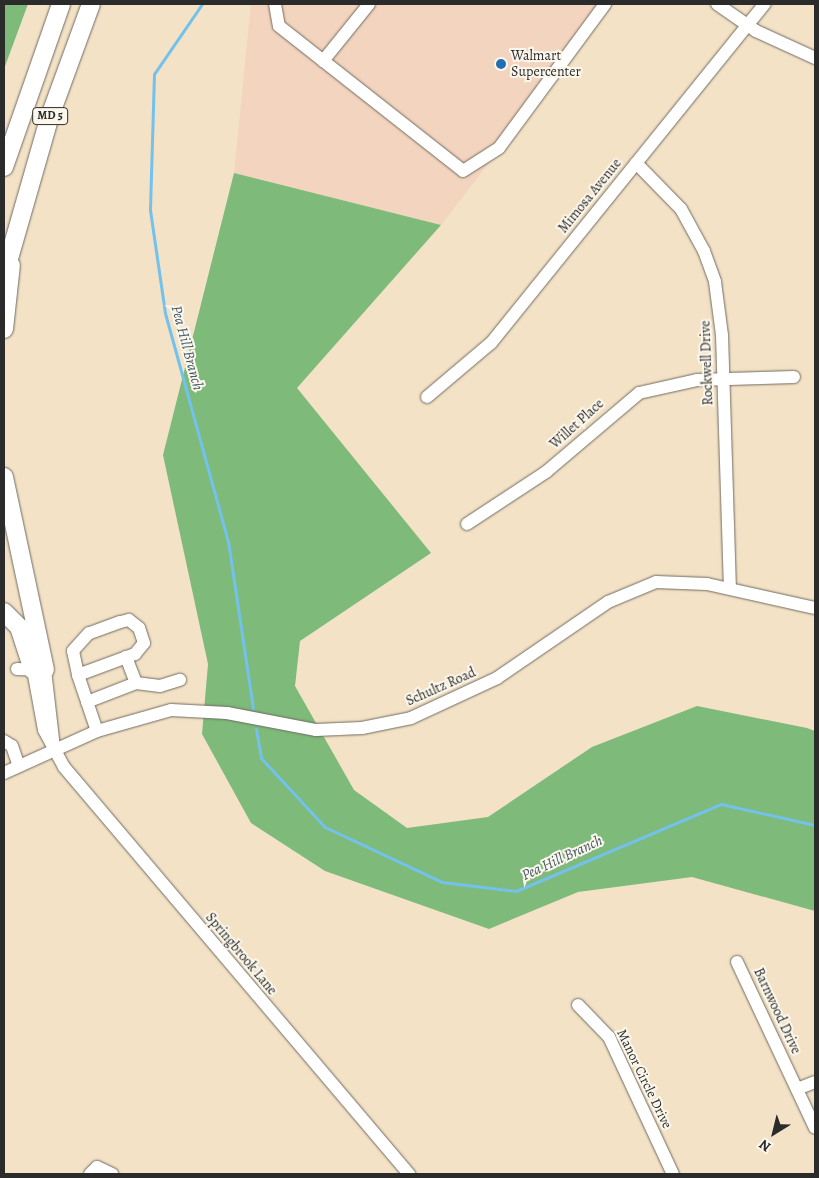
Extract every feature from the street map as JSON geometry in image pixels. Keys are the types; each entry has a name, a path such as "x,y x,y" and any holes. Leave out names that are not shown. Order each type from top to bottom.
{"highway":[{"name":"MD 5","path":"4,167 61,4"},
{"name":"MD 5","path":"4,276 15,230 50,116 91,4"},
{"path":"4,329 15,230"},
{"path":"4,477 32,670"},
{"path":"4,612 20,626 32,670"}],"street":[{"path":"275,4 278,26 463,172 499,148 605,4"},
{"path":"323,61 369,4"},
{"path":"717,4 748,25 815,58"},
{"name":"Mimosa Avenue","path":"427,397 492,343 765,4"},
{"name":"Rockwell Drive","path":"636,163 681,209 711,267 719,302 720,381 730,588"},
{"name":"Willet Place","path":"467,524 546,472 639,393 697,380 720,381 794,376"},
{"name":"Schultz Road","path":"4,773 97,730 171,710 227,713 306,730 399,722 497,678 624,593 670,581 730,588 815,608"},
{"path":"78,675 126,657 144,642 139,628 129,620 81,638 72,656 78,675 87,702 97,730"},
{"path":"126,657 136,683"},
{"path":"32,670 54,750"},
{"path":"87,702 136,683 160,686 180,680"},
{"path":"4,740 12,746 19,766"},
{"name":"Springbrook Lane","path":"54,750 137,855 409,1174"},
{"name":"Barnwood Drive","path":"737,962 815,1128"},
{"name":"Manor Circle Drive","path":"578,1005 609,1037 673,1174"},
{"path":"797,1089 815,1082"},
{"path":"90,1174 97,1167 112,1174"}],"shaded area":[{"path":"251,4 612,4 441,225 234,173"}],"green space":[{"path":"4,4 28,4 4,69"},
{"path":"234,173 441,225 297,388 431,553 300,641 295,686 354,790 407,828 488,817 592,747 697,706 807,728 815,731 815,911 692,877 578,892 489,929 325,871 251,823 202,734 208,664 163,455"}],"waterway":[{"name":"Pea Hill Branch","path":"202,4 154,74 150,210 165,313 228,541 253,708"},
{"name":"Pea Hill Branch","path":"256,729 261,758 325,827 442,882 516,891 721,804 815,825"}],"place":[{"name":"Walmart Supercenter","path":"501,64"}]}
